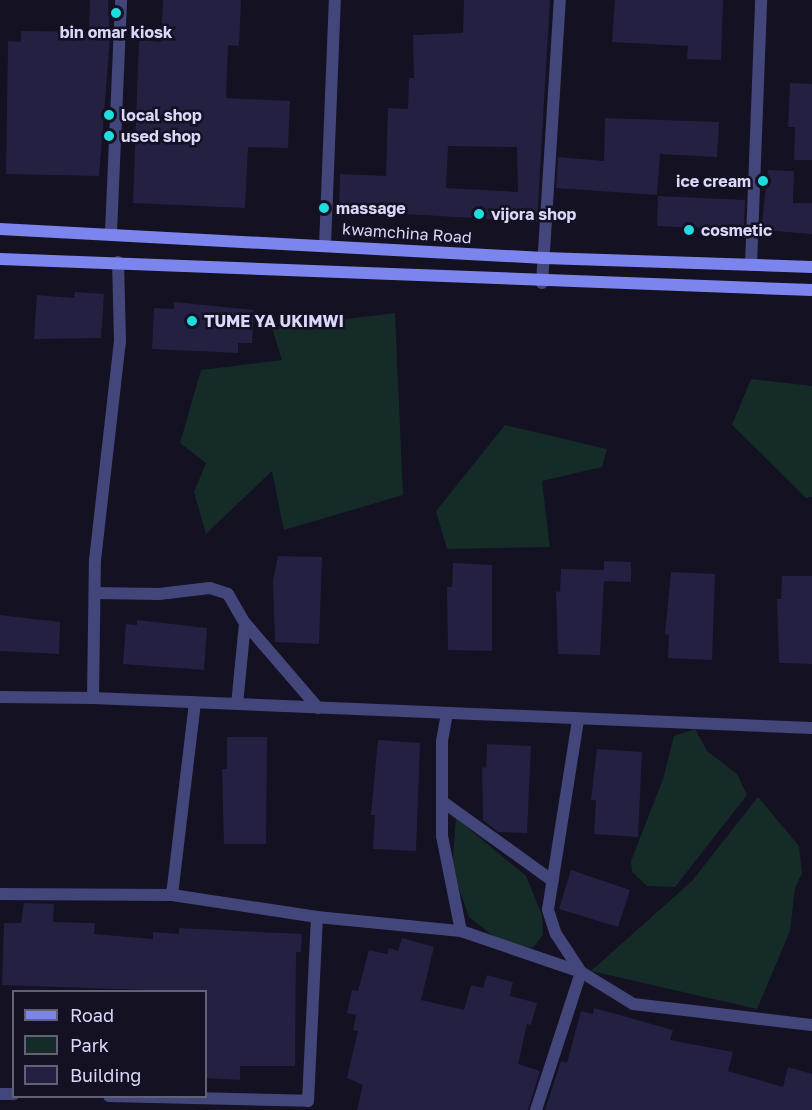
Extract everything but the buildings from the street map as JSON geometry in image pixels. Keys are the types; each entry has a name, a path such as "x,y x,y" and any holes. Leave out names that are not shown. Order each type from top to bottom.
{"main road":[{"name":"kwamchina Road","path":"0,229 111,231 544,258 812,267"},
{"path":"0,259 812,291"}],"street":[{"path":"111,231 121,0"},
{"path":"325,245 335,0"},
{"path":"542,282 560,0"},
{"path":"751,265 761,0"},
{"path":"93,698 96,548 120,342 118,262"},
{"path":"96,593 159,594 210,588 228,594 244,623 318,708"},
{"path":"237,704 244,623"},
{"path":"0,697 93,698 812,728"},
{"path":"172,895 195,702"},
{"path":"447,713 442,741 443,845 461,931"},
{"path":"578,720 548,910 556,934 581,972"},
{"path":"443,802 553,881"},
{"path":"0,894 172,895 317,917 461,931 581,972 633,1004 812,1025"},
{"path":"149,1098 308,1106 317,917"},
{"path":"536,1110 581,972"}],"green space":[{"path":"395,313 403,495 284,530 272,471 206,534 194,492 206,463 180,443 201,370 282,360 272,328"},
{"path":"751,379 812,386 812,497 806,498 732,425"},
{"path":"505,425 607,449 602,467 542,481 550,547 447,549 436,511"},
{"path":"695,729 707,751 737,774 747,795 675,887 647,886 632,872 631,861 663,779 674,736"},
{"path":"758,797 799,846 802,873 795,888 790,931 757,1009 591,971 692,881"},
{"path":"456,818 526,876 542,915 543,935 533,948 501,942 469,917 452,869"}],"place":[{"name":"bin omar kiosk","path":"116,13"},
{"name":"local shop","path":"109,115"},
{"name":"used shop","path":"109,136"},
{"name":"ice cream","path":"763,181"},
{"name":"massage","path":"324,208"},
{"name":"vijora shop","path":"479,214"},
{"name":"cosmetic","path":"689,230"},
{"name":"TUME YA UKIMWI","path":"192,321"}]}
